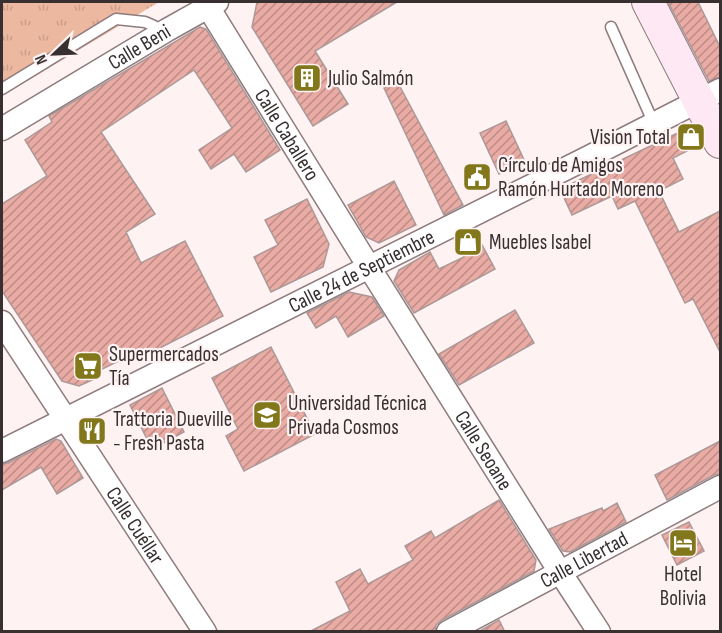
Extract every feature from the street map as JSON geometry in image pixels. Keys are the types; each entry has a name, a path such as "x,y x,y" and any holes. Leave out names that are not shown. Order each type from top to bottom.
{"street":[{"path":"648,2 710,95 720,142"},
{"name":"Calle Beni","path":"2,129 210,3"},
{"name":"Calle Caballero","path":"210,3 369,267"},
{"name":"Calle 24 de Septiembre","path":"2,451 710,95"},
{"name":"Calle Seoane","path":"369,267 599,632"},
{"name":"Calle Cuéllar","path":"2,322 205,632"},
{"name":"Calle Libertad","path":"448,632 720,487"}],"lane":[{"path":"2,89 116,19 145,22 163,33"},
{"path":"611,27 654,124"}],"green space":[{"path":"2,2 159,2 2,96"}],"building":[{"name":"Julio Salmón","path":"257,2 397,2 315,51 348,104 313,126 252,27"},
{"path":"668,2 698,2 720,47 720,77 709,81"},
{"path":"200,27 206,29 280,150 246,172 234,154 211,169 199,150 232,128 194,70 101,132 155,214 126,232 141,263 185,241 223,316 146,355 143,349 96,372 99,377 79,386 62,381 2,291 2,204 47,176 25,140 52,122 49,116"},
{"path":"397,81 463,205 444,215 384,88"},
{"path":"506,121 525,162 499,174 480,133"},
{"path":"688,128 693,129 701,144 673,158 683,179 659,191 679,232 720,211 720,352 693,299 685,303 635,201 618,209 612,196 572,215 560,189"},
{"path":"394,181 416,225 379,243 366,237 348,205"},
{"path":"307,199 329,244 323,267 271,292 254,257 278,245 265,220"},
{"path":"474,230 495,269 414,313 394,281 399,270 430,252 439,269 464,257 456,239"},
{"path":"349,292 372,297 384,316 348,337 336,316 316,328 307,313"},
{"path":"515,310 534,343 459,385 439,354"},
{"name":"Universidad Técnica Privada Cosmos","path":"271,347 315,434 244,471 226,436 238,429 212,378"},
{"path":"162,388 184,432 152,449 130,405"},
{"path":"56,439 61,441 83,478 57,494 41,467 2,490 2,464"},
{"path":"720,441 720,474 667,500 655,475"},
{"path":"499,500 536,560 534,571 442,620 436,625 435,632 309,632 350,611 336,582 360,569 368,584 413,560 405,546 431,531 435,538"},
{"path":"617,503 626,522 570,552 563,551 549,529 602,508 603,511"},
{"name":"Hotel Bolivia","path":"689,522 704,551 677,565 662,535"},
{"path":"499,620 505,632 478,632"}],"place":[{"name":"Julio Salmón","path":"307,78"},
{"name":"Vision Total","path":"691,137"},
{"name":"Círculo de Amigos Ramón Hurtado Moreno","path":"477,177"},
{"name":"Muebles Isabel","path":"468,242"},
{"name":"Supermercados Tía","path":"88,366"},
{"name":"Universidad Técnica Privada Cosmos","path":"267,415"},
{"name":"Trattoria Dueville - Fresh Pasta","path":"92,431"},
{"name":"Hotel Bolivia","path":"683,543"}]}
